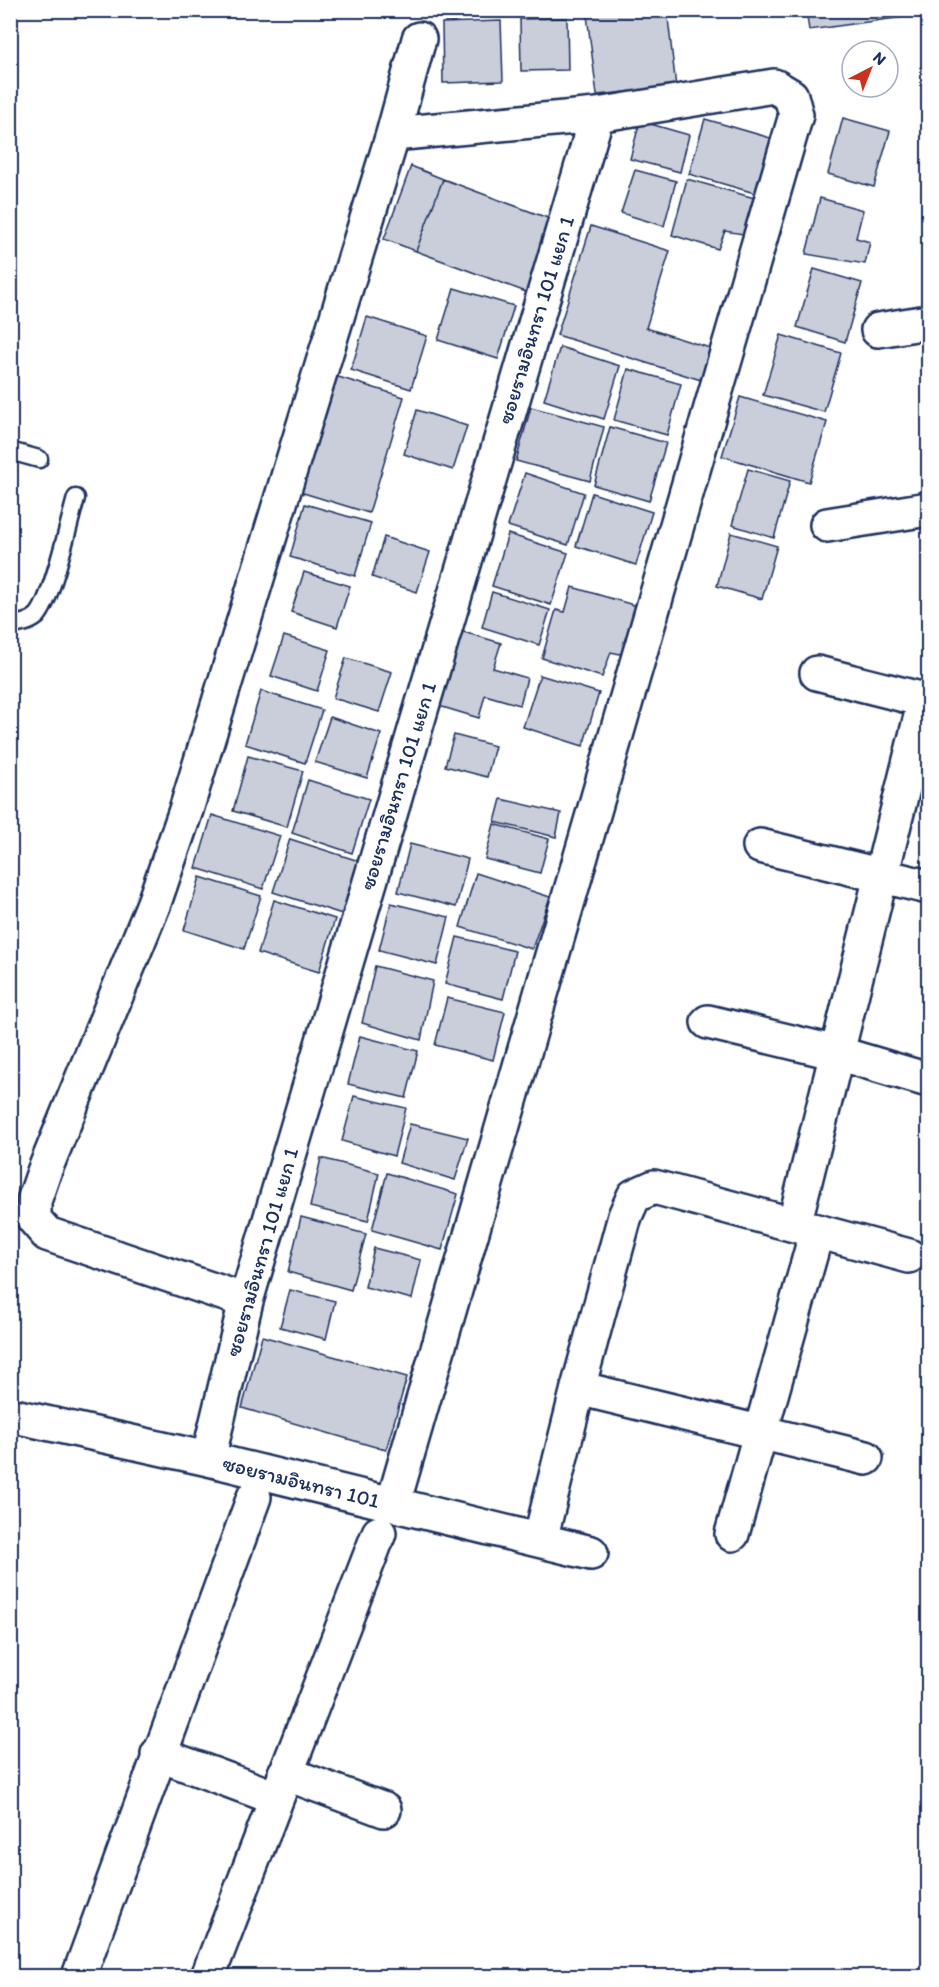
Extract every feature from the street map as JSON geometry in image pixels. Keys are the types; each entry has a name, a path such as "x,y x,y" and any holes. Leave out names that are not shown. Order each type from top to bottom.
{"street":[{"path":"246,1301 47,1234 34,1219 34,1201 52,1150 154,903 186,810 393,134 419,39"},
{"path":"393,134 597,115 774,86 791,96 796,115 393,1504"},
{"name":"ซอยรามอินทรา 101 แยก 1","path":"208,1459 246,1301 597,115"},
{"path":"878,330 928,322"},
{"path":"827,525 928,509"},
{"path":"732,1534 760,1432 805,1228 837,1053 927,701 817,673"},
{"path":"760,846 928,887"},
{"path":"708,1022 837,1053 928,1080"},
{"path":"540,1540 578,1388 625,1216 634,1196 654,1187 909,1256"},
{"path":"578,1388 866,1458"},
{"name":"ซอยรามอินทรา 101","path":"10,1415 208,1459 591,1553"},
{"path":"79,1977 158,1754 254,1497"},
{"path":"208,1977 379,1533"},
{"path":"158,1754 384,1810"}],"lane":[{"path":"10,451 39,459"},
{"path":"10,624 19,625 37,616 49,592 76,498"}],"building":[{"path":"631,10 667,10 676,87 597,95 587,15"},
{"path":"806,10 902,10 903,17 809,30"},
{"path":"567,18 568,70 521,71 520,19"},
{"path":"501,21 503,81 443,83 442,23"},
{"path":"843,118 890,131 874,187 828,174"},
{"path":"705,119 774,139 758,194 689,174"},
{"path":"640,121 689,135 680,172 630,159"},
{"path":"411,166 443,179 416,251 384,239"},
{"path":"635,170 676,181 664,226 621,213"},
{"path":"443,179 553,220 526,292 416,251"},
{"path":"687,179 758,199 749,235 725,231 718,249 672,235"},
{"path":"820,198 863,210 856,238 870,242 865,264 806,254"},
{"path":"591,226 670,251 646,328 710,348 701,380 557,335"},
{"path":"814,269 862,283 845,342 797,327"},
{"path":"454,288 514,306 498,359 438,340"},
{"path":"367,317 427,336 411,389 351,370"},
{"path":"781,335 841,353 824,412 763,395"},
{"path":"560,347 620,366 604,419 544,400"},
{"path":"628,369 681,384 667,435 614,420"},
{"path":"335,376 404,397 369,513 300,492"},
{"path":"740,397 827,422 809,482 722,456"},
{"path":"531,407 604,427 590,481 516,461"},
{"path":"417,410 467,426 453,470 404,454"},
{"path":"610,427 666,443 649,501 594,485"},
{"path":"748,469 790,481 774,538 732,525"},
{"path":"525,473 584,493 568,545 508,526"},
{"path":"592,493 652,512 636,565 576,546"},
{"path":"305,504 371,523 355,576 290,557"},
{"path":"731,533 777,546 762,599 717,586"},
{"path":"508,534 568,553 551,605 492,586"},
{"path":"384,537 430,552 417,592 372,577"},
{"path":"304,572 350,586 337,627 291,612"},
{"path":"572,587 637,606 625,655 611,652 602,677 542,658 556,610 565,612"},
{"path":"492,592 550,610 539,645 482,627"},
{"path":"460,631 501,643 493,668 527,678 520,705 485,695 479,718 439,706"},
{"path":"284,636 330,650 317,691 271,676"},
{"path":"346,658 392,672 379,712 333,698"},
{"path":"540,675 599,693 583,746 523,727"},
{"path":"261,691 322,710 305,763 245,744"},
{"path":"330,717 381,734 367,778 315,762"},
{"path":"454,735 495,746 487,777 445,766"},
{"path":"248,756 303,771 287,827 233,811"},
{"path":"308,780 369,799 352,853 292,833"},
{"path":"501,799 561,813 556,837 495,822"},
{"path":"212,815 280,836 263,889 196,868"},
{"path":"494,824 549,839 540,873 485,859"},
{"path":"290,839 359,861 342,914 273,892"},
{"path":"410,844 468,859 456,907 398,892"},
{"path":"476,873 550,897 532,949 460,927"},
{"path":"200,877 261,896 244,949 184,930"},
{"path":"274,900 335,919 319,972 258,953"},
{"path":"391,903 449,917 437,965 379,950"},
{"path":"457,937 515,951 503,999 445,984"},
{"path":"375,966 433,981 421,1040 362,1023"},
{"path":"447,998 505,1012 493,1060 435,1045"},
{"path":"360,1036 418,1051 406,1098 348,1084"},
{"path":"354,1096 406,1108 394,1156 342,1141"},
{"path":"410,1124 468,1138 455,1180 399,1163"},
{"path":"321,1158 379,1173 368,1221 310,1207"},
{"path":"387,1173 458,1194 442,1250 372,1230"},
{"path":"301,1217 366,1234 351,1290 288,1272"},
{"path":"374,1248 421,1260 412,1299 365,1287"},
{"path":"290,1290 335,1301 326,1339 280,1327"},
{"path":"262,1336 407,1377 386,1450 242,1408"}]}
